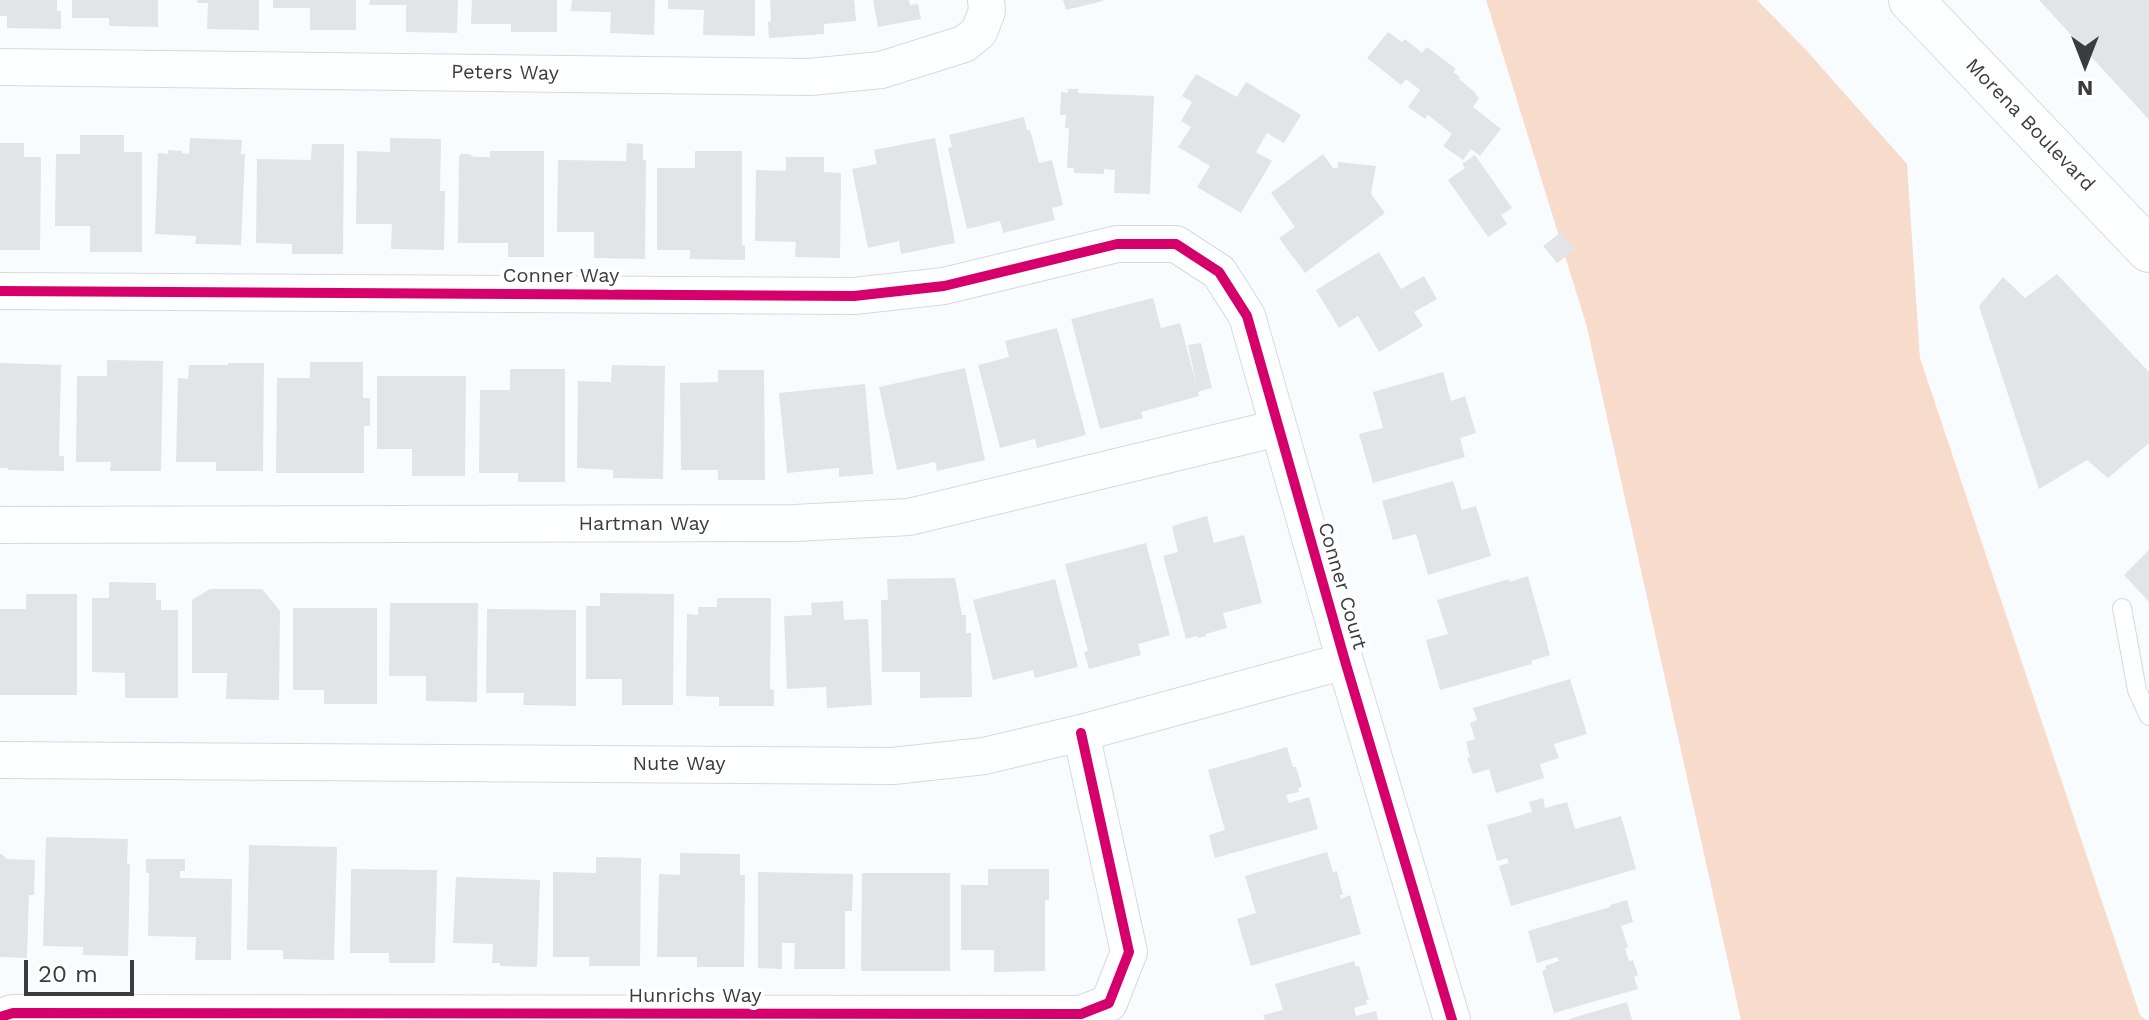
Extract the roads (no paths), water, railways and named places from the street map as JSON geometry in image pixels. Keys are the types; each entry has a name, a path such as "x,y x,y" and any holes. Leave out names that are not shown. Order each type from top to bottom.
{"main road":[{"name":"Morena Boulevard","path":"1911,0 2148,248"}],"street":[{"name":"Peters Way","path":"0,67 810,77 881,70 964,44 979,32 987,6"},
{"name":"Conner Way","path":"0,291 854,296 944,286 1117,244"},
{"name":"Conner Court","path":"1117,244 1176,244 1219,272 1247,316 1452,1020"},
{"name":"Hartman Way","path":"0,525 795,523 909,517 1278,428"},
{"name":"Nute Way","path":"0,760 893,766 984,756 1081,733 1345,661"},
{"name":"Hunrichs Way","path":"0,1017 13,1013 1081,1014 1109,1003 1129,952 1081,733"}],"lane":[{"path":"2122,608 2137,690 2149,716"}]}
